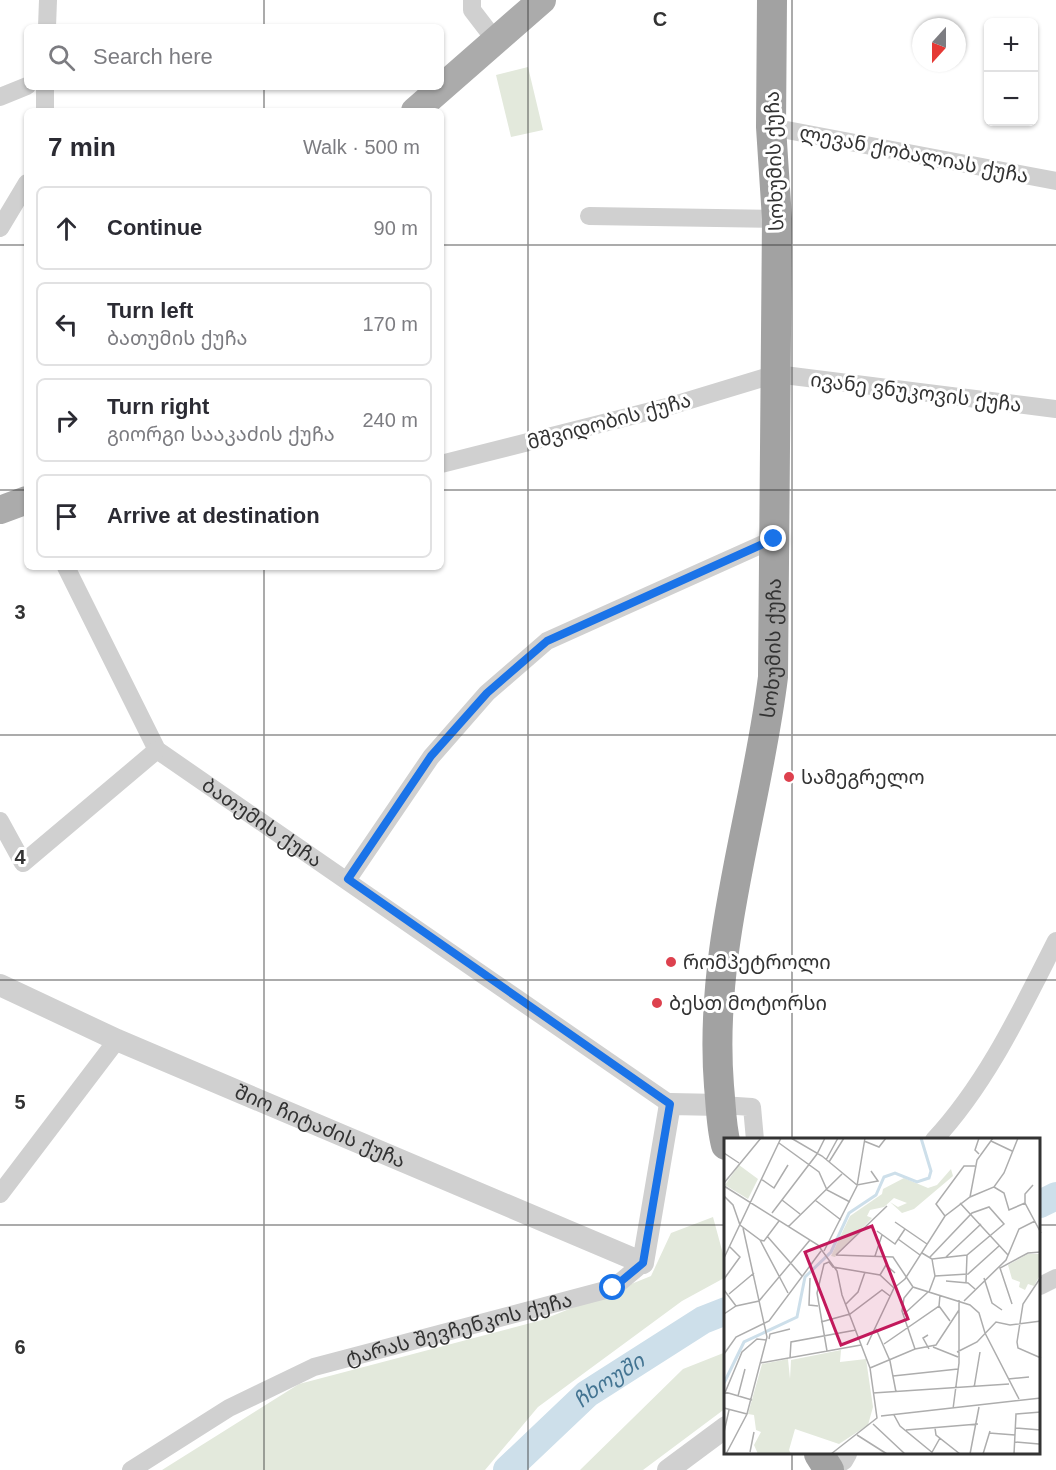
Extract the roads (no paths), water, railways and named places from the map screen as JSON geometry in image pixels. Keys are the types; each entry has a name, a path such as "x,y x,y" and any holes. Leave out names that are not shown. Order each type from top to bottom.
{"highway":[{"name":"სოხუმის ქუჩა","path":"723,1127 715,1039 718,996 727,920 765,738 772,687 777,219 771,127 772,0"}],"main road":[{"path":"444,85 542,0"},
{"path":"418,108 439,90"},
{"path":"0,510 24,501"}],"street":[{"path":"47,24 48,0"},
{"path":"472,0 472,10 495,40"},
{"path":"0,97 24,87"},
{"path":"45,90 45,108"},
{"name":"ლევან ქობალიას ქუჩა","path":"771,127 1056,181"},
{"path":"0,228 24,188"},
{"path":"589,216 777,219"},
{"name":"ივანე ვნუკოვის ქუჩა","path":"776,375 1056,409"},
{"name":"მშვიდობის ქუჩა","path":"444,463 667,407 776,375"},
{"path":"348,879 431,756 487,693 547,641 774,539"},
{"name":"ბათუმის ქუჩა","path":"67,570 157,750 348,879 670,1104"},
{"path":"0,821 23,863 157,750"},
{"path":"936,1138 950,1122 1006,1039 1056,941"},
{"name":"შიო ჩიტაძის ქუჩა","path":"0,985 117,1040 643,1263"},
{"path":"0,1194 117,1040"},
{"path":"643,1263 670,1104 723,1127 752,1107 755,1138"},
{"name":"ტარას შევჩენკოს ქუჩა","path":"131,1470 229,1408 314,1366 613,1288 643,1263"},
{"path":"1041,1286 1056,1278"},
{"path":"668,1470 715,1443 724,1430"}],"waterway":[{"name":"ჩხოუში","path":"1041,1204 1056,1196"},
{"name":"ჩხოუში","path":"507,1470 587,1394 703,1320 724,1312"}],"place":[{"name":"სამეგრელო","path":"789,777"},
{"name":"რომპეტროლი","path":"671,962"},
{"name":"ბესთ მოტორსი","path":"657,1003"}]}
